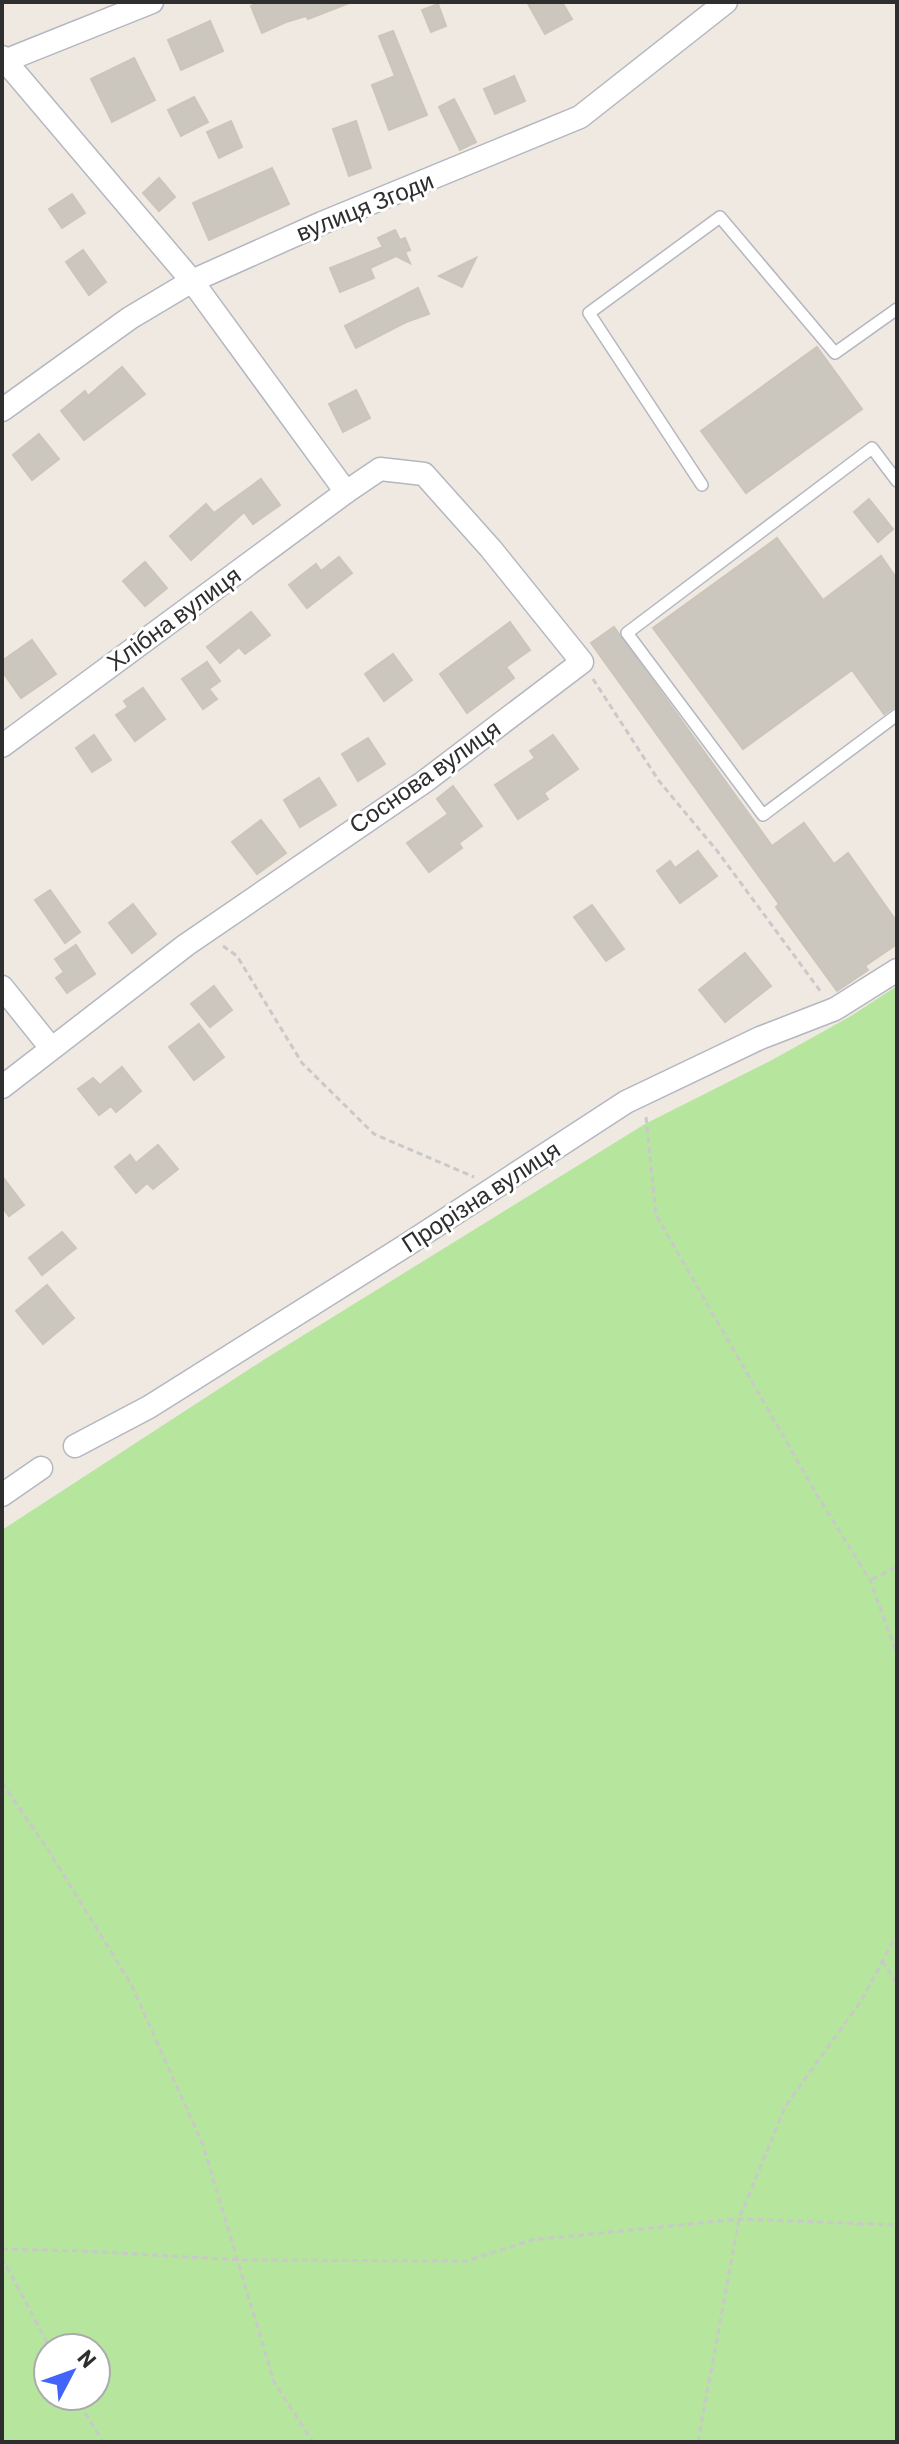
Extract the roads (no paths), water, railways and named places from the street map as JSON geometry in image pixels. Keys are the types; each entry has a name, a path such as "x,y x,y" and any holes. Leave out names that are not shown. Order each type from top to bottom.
{"street":[{"path":"152,2 3,59 192,281 346,492"},
{"name":"вулиця Згоди","path":"2,410 130,318 192,281 322,223 580,117 726,2"},
{"name":"Соснова вулиця","path":"2,1087 203,932 424,782 582,662 491,549 424,474 380,469 346,492"},
{"name":"Хлібна вулиця","path":"2,746 346,492"},
{"name":"Прорізна вулиця","path":"75,1446 149,1407 644,1092 760,1038 835,1009 897,970"},
{"path":"2,987 51,1048"},
{"path":"2,1495 41,1468"}],"lane":[{"path":"702,485 589,313 720,217 835,353 897,309"},
{"path":"897,481 872,448 627,633 763,815 897,715"}]}
